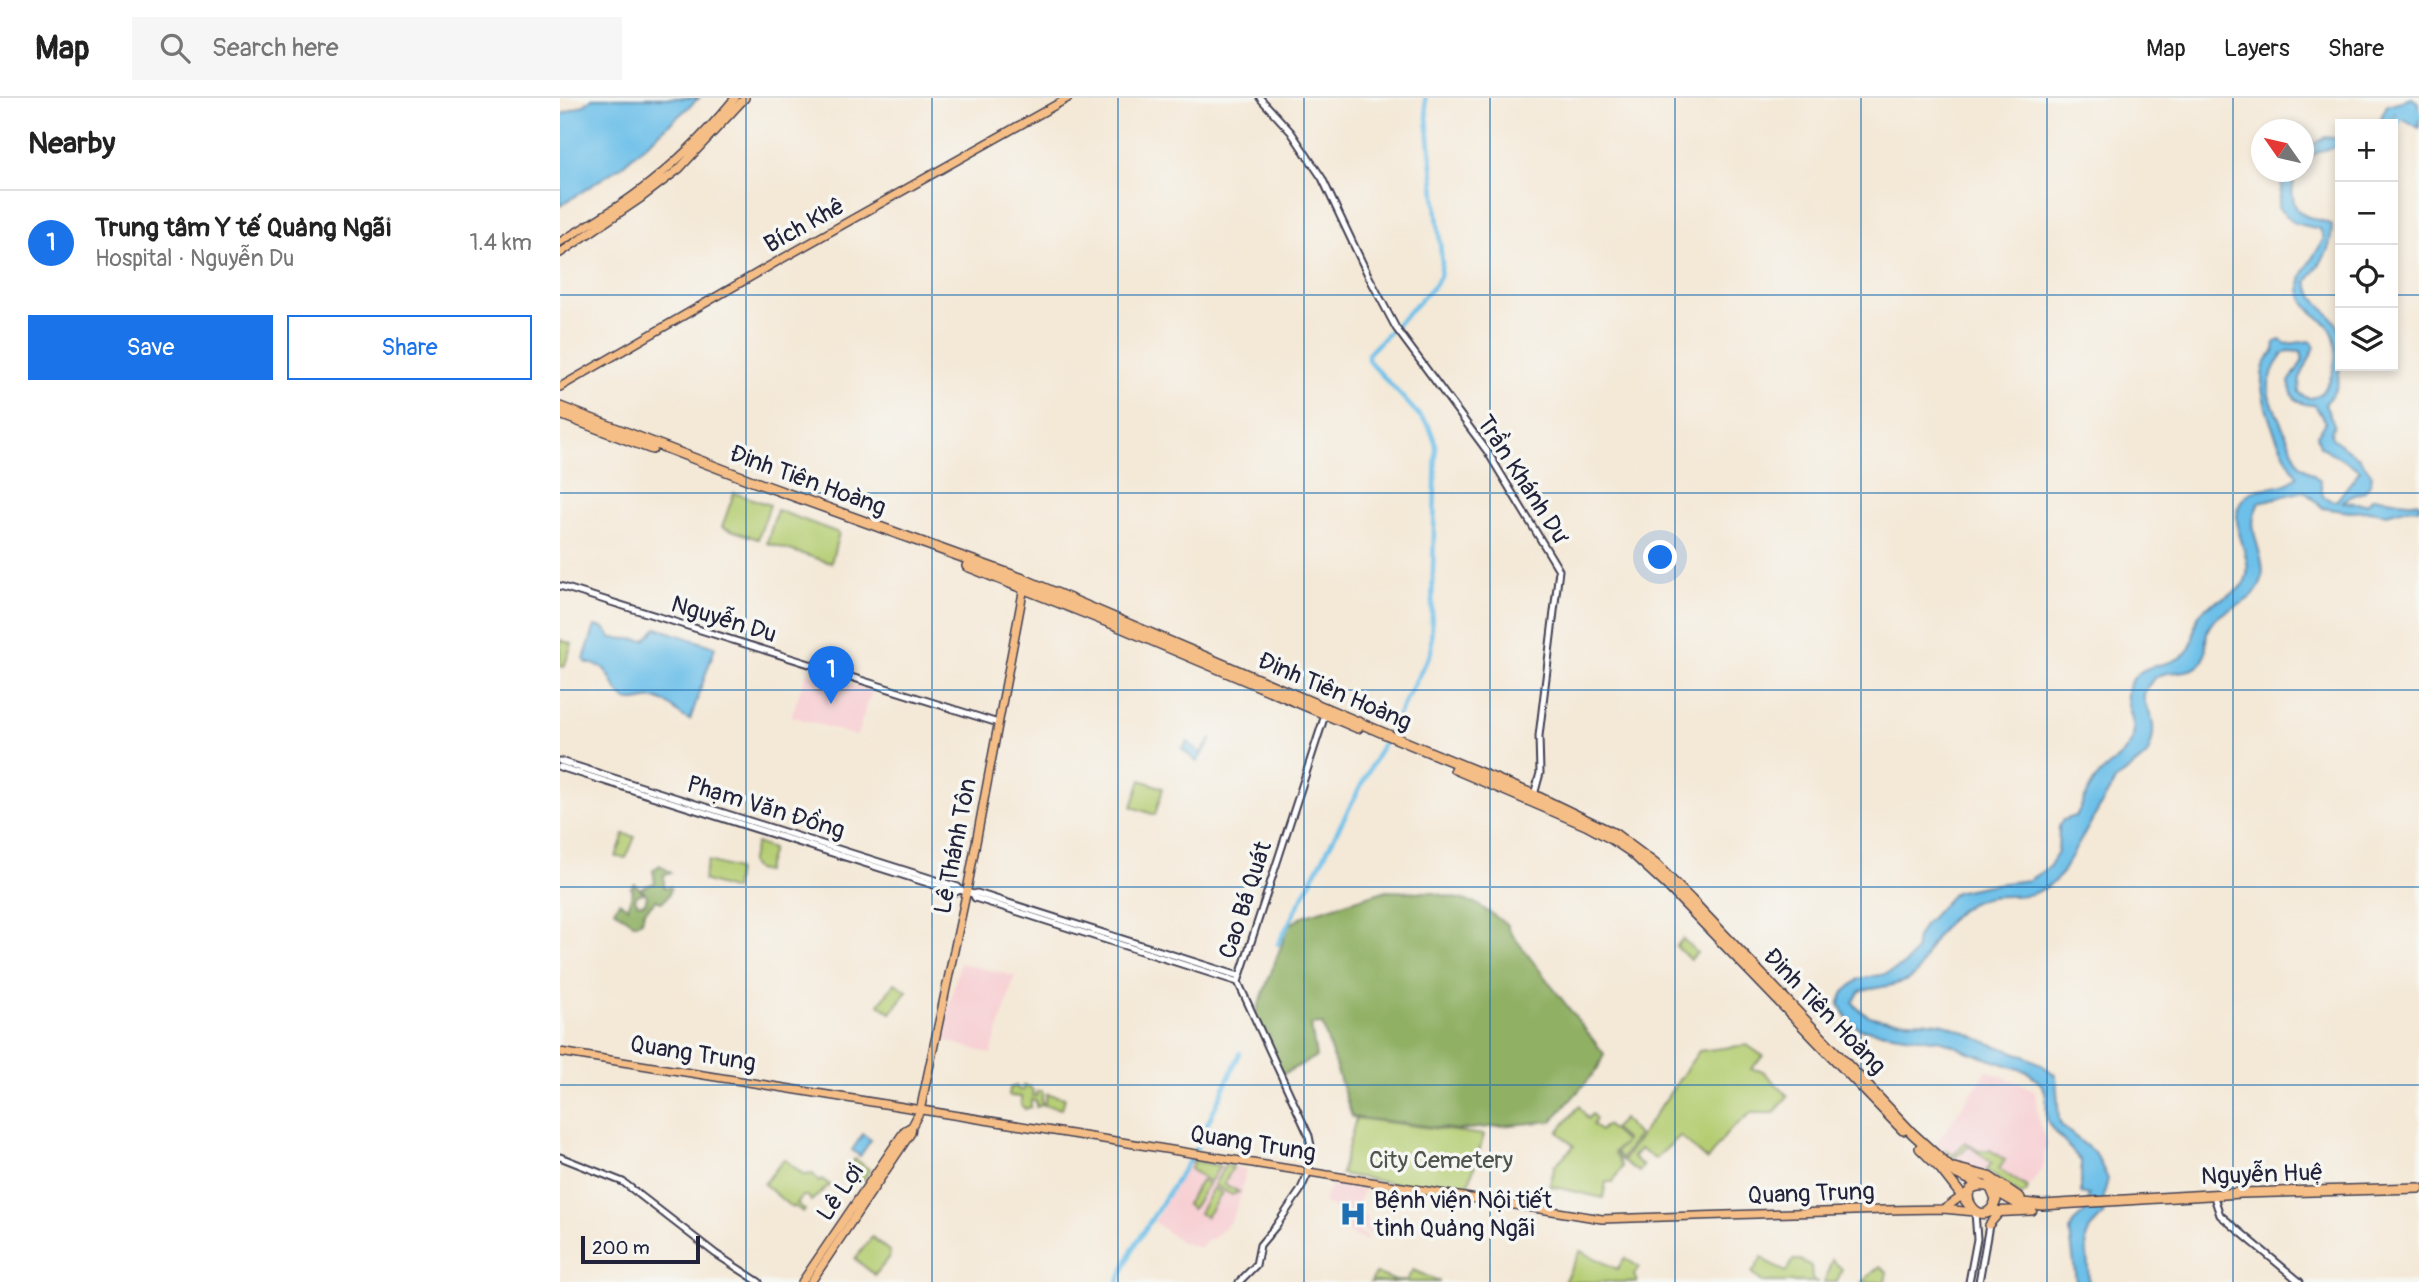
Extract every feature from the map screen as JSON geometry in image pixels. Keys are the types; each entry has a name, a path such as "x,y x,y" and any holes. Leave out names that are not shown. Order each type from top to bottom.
{"highway":[{"name":"Đinh Tiên Hoàng","path":"560,407 1023,583 1380,735"},
{"name":"Đinh Tiên Hoàng","path":"560,414 1023,583"},
{"name":"Đinh Tiên Hoàng","path":"1203,659 1325,715 1393,740 1615,834 1655,864 1873,1089 1912,1133 1960,1177 2019,1204 2053,1204"},
{"name":"Đinh Tiên Hoàng","path":"1533,799 1586,825 1630,851 1667,885 1932,1161 1972,1208"},
{"path":"1944,1163 1961,1171 1989,1177 2019,1197 2053,1204 2086,1205"},
{"path":"1989,1212 1996,1200 1982,1187 1968,1196 1972,1208 1989,1212 2086,1205"},
{"name":"Nguyễn Huệ","path":"2321,1194 2419,1188"},
{"name":"Nguyễn Huệ","path":"2086,1205 2214,1197 2419,1194"}],"main road":[{"path":"560,242 637,193 673,164 706,134 735,98"},
{"path":"560,253 641,198 678,169 745,98"},
{"name":"Bích Khê","path":"560,387 1068,98"},
{"name":"Lê Thánh Tôn","path":"920,1111 966,892 1023,583"},
{"name":"Quang Trung","path":"560,1052 1602,1219 1972,1208"},
{"name":"Lê Lợi","path":"811,1282 905,1130 912,1126 920,1111"},
{"name":"Lê Lợi","path":"802,1282 881,1172"},
{"path":"1943,1209 1982,1187"},
{"path":"1989,1225 2001,1211"},
{"path":"1989,1212 1989,1225"}],"street":[{"name":"Trần Khánh Dư","path":"1260,98 1291,132 1322,178 1394,325 1487,451 1559,570 1539,736 1541,774 1533,799"},
{"name":"Nguyễn Du","path":"560,586 998,723"},
{"name":"Cao Bá Quát","path":"1309,1171 1309,1136 1239,979 1325,715"},
{"name":"Phạm Văn Đồng","path":"560,761 586,772 956,891 977,893 1239,979"},
{"name":"Phạm Văn Đồng","path":"560,767 586,772"},
{"path":"560,1157 623,1182 716,1254 759,1282"},
{"path":"1239,1282 1256,1265 1260,1245 1290,1207 1309,1171"},
{"path":"2214,1197 2220,1215 2300,1282"},
{"path":"1969,1282 1977,1239 1972,1208"},
{"path":"1979,1282 1989,1225"},
{"path":"1972,1268 1982,1269"}],"shaded area":[{"path":"807,672 872,691 860,725 862,726 856,736 791,716"},
{"path":"960,963 1015,976 991,1054 940,1039"},
{"path":"1987,1071 2022,1084 2035,1092 2039,1124 2048,1145 2044,1166 2028,1188 1994,1166 1996,1163 1966,1142 1954,1156 1936,1144"},
{"path":"1969,1146 1993,1164 1984,1172 1964,1168 1951,1159"},
{"path":"1190,1160 1246,1169 1241,1196 1231,1221 1200,1248 1181,1242 1154,1222"},
{"name":"Bệnh viện Nội tiết tỉnh Quảng Ngãi","path":"1331,1185 1364,1189 1355,1212 1368,1218 1365,1224 1374,1229 1371,1234 1360,1229 1359,1232 1368,1237 1366,1241 1344,1231 1351,1216 1323,1203"}],"green space":[{"path":"734,493 770,505 758,539 722,527"},
{"path":"777,510 839,533 831,563 767,543"},
{"path":"560,640 572,644 564,667 560,666"},
{"path":"1141,780 1163,788 1155,815 1132,807"},
{"path":"624,834 635,837 626,858 616,857"},
{"path":"756,843 772,849 765,872 756,870 750,863"},
{"path":"708,861 737,869 734,890 703,880"},
{"path":"660,865 671,873 664,875 664,887 671,887 665,899 661,902 656,900 644,912 642,921 635,924 614,910 619,902 628,907 633,891 631,888 635,884 643,893 635,899 638,904 645,903 647,896 641,888 655,883 653,870"},
{"path":"1384,891 1430,892 1475,903 1508,925 1508,929 1604,1054 1597,1070 1552,1121 1458,1130 1352,1117 1322,1024 1311,1025 1316,1057 1281,1075 1255,1015 1289,925 1306,915"},
{"path":"1683,939 1697,953 1690,960 1676,946"},
{"path":"895,983 907,991 891,1013 879,1004"},
{"path":"1747,1045 1763,1056 1751,1069 1763,1071 1788,1096 1774,1113 1751,1113 1729,1131 1707,1160 1680,1136 1655,1159 1640,1149 1633,1157 1643,1166 1639,1172 1623,1161 1699,1051"},
{"path":"1016,1086 1019,1090 1024,1090 1023,1086 1030,1087 1033,1096 1036,1096 1037,1091 1042,1091 1042,1105 1036,1107 1036,1101 1031,1100 1031,1107 1025,1109 1021,1105 1022,1097 1009,1096 1010,1088"},
{"path":"1047,1094 1065,1098 1062,1109 1044,1105"},
{"path":"1579,1106 1588,1119 1592,1114 1596,1119 1593,1125 1600,1131 1606,1125 1625,1142 1613,1129 1623,1119 1638,1135 1621,1160 1616,1152 1624,1143 1614,1152 1622,1167 1613,1182 1606,1182 1603,1198 1550,1186 1555,1165 1574,1146 1558,1132"},
{"name":"City Cemetery","path":"1356,1118 1484,1135 1465,1196 1341,1174"},
{"path":"1965,1142 1979,1151 1990,1150 2005,1160 1999,1169 2028,1188 2026,1193 2021,1195 1986,1170 1992,1163 1969,1146 1953,1159 1949,1158 1946,1150 1954,1155"},
{"path":"784,1159 804,1175 813,1174 819,1182 822,1179 830,1185 811,1201 808,1196 803,1196 797,1203 805,1210 803,1212 794,1206 792,1208 764,1184"},
{"path":"855,1159 870,1170 861,1182 846,1171"},
{"path":"1190,1160 1220,1166 1210,1182 1190,1169 1193,1164"},
{"path":"1225,1165 1233,1167 1224,1184 1239,1192 1232,1195 1214,1185"},
{"path":"1202,1180 1208,1184 1192,1209 1186,1204"},
{"path":"1213,1188 1222,1193 1206,1217 1199,1213"},
{"path":"872,1237 890,1252 889,1258 875,1275 855,1259"},
{"path":"1580,1251 1617,1269 1625,1258 1639,1267 1634,1275 1637,1282 1564,1282"},
{"path":"1762,1257 1769,1264 1786,1272 1793,1260 1800,1260 1811,1266 1812,1279 1817,1282 1762,1282 1752,1273"},
{"path":"1832,1260 1842,1269 1837,1282 1824,1282"},
{"path":"1880,1266 1887,1272 1885,1282 1862,1282"},
{"path":"1413,1270 1440,1282 1371,1282 1376,1273 1396,1281 1406,1281"}],"water":[{"path":"592,98 699,98 623,165 560,206 560,115 586,104"},
{"path":"2412,98 2419,103 2419,128 2395,114 2394,119 2380,119 2387,105"},
{"path":"2325,137 2335,138 2335,147 2314,154 2314,144"},
{"path":"2283,182 2294,182 2294,202 2300,213 2332,225 2328,250 2307,282 2313,296 2335,322 2335,346 2331,330 2308,308 2300,287 2303,274 2324,238 2320,229 2294,223 2278,208"},
{"path":"2280,340 2287,344 2310,341 2315,347 2300,378 2299,392 2306,397 2318,395 2324,390 2335,355 2335,371 2339,371 2337,386 2325,404 2334,424 2332,438 2359,458 2372,475 2365,491 2343,502 2367,504 2373,498 2385,498 2419,502 2419,509 2408,508 2387,514 2323,508 2304,491 2260,502 2253,524 2263,567 2258,589 2211,624 2204,658 2197,667 2157,677 2147,687 2144,701 2153,729 2148,752 2115,781 2060,876 2036,892 1982,899 1970,904 1952,917 1937,936 1913,977 1895,984 1860,991 1853,1002 1860,1010 1881,1019 1933,1022 1950,1026 2026,1057 2056,1076 2059,1120 2062,1126 2096,1154 2108,1179 2103,1215 2090,1229 2086,1239 2089,1282 2076,1282 2070,1231 2073,1223 2085,1212 2089,1195 2081,1193 2081,1161 2047,1120 2046,1093 2041,1084 2028,1072 1938,1039 1860,1029 1849,1021 1839,1004 1844,992 1859,979 1886,974 1904,965 1915,952 1917,938 1924,925 1955,892 2029,880 2049,867 2058,852 2059,826 2063,820 2076,816 2093,783 2125,752 2132,740 2134,732 2127,694 2133,679 2145,669 2185,654 2202,611 2231,595 2245,581 2247,562 2237,518 2244,498 2256,490 2285,484 2297,476 2274,431 2263,394 2265,363 2274,352 2275,342","holes":["2288,351 2301,352 2303,360 2289,382 2292,393 2300,402 2315,405 2325,422 2317,436 2320,446 2360,470 2337,500 2332,501 2323,496 2320,480 2299,464 2269,396 2269,383 2283,354"]},
{"path":"595,626 604,628 612,638 645,640 657,628 715,647 690,720 658,699 625,699 602,667 585,662"},
{"path":"1212,739 1197,762 1182,749 1188,742 1200,753"},
{"path":"863,1134 871,1140 860,1156 852,1150"}],"waterway":[{"path":"1278,944 1431,652 1436,445 1429,426 1368,360 1368,354 1440,277 1442,262 1425,98"},
{"path":"2398,121 2413,111 2419,115"},
{"path":"1196,1149 1240,1053"},
{"path":"1118,1282 1133,1248 1190,1159"}],"place":[{"name":"Trung tâm Y tế Quảng Ngãi","path":"831,704"},
{"name":"Bệnh viện Nội tiết tỉnh Quảng Ngãi","path":"1353,1214"}]}
